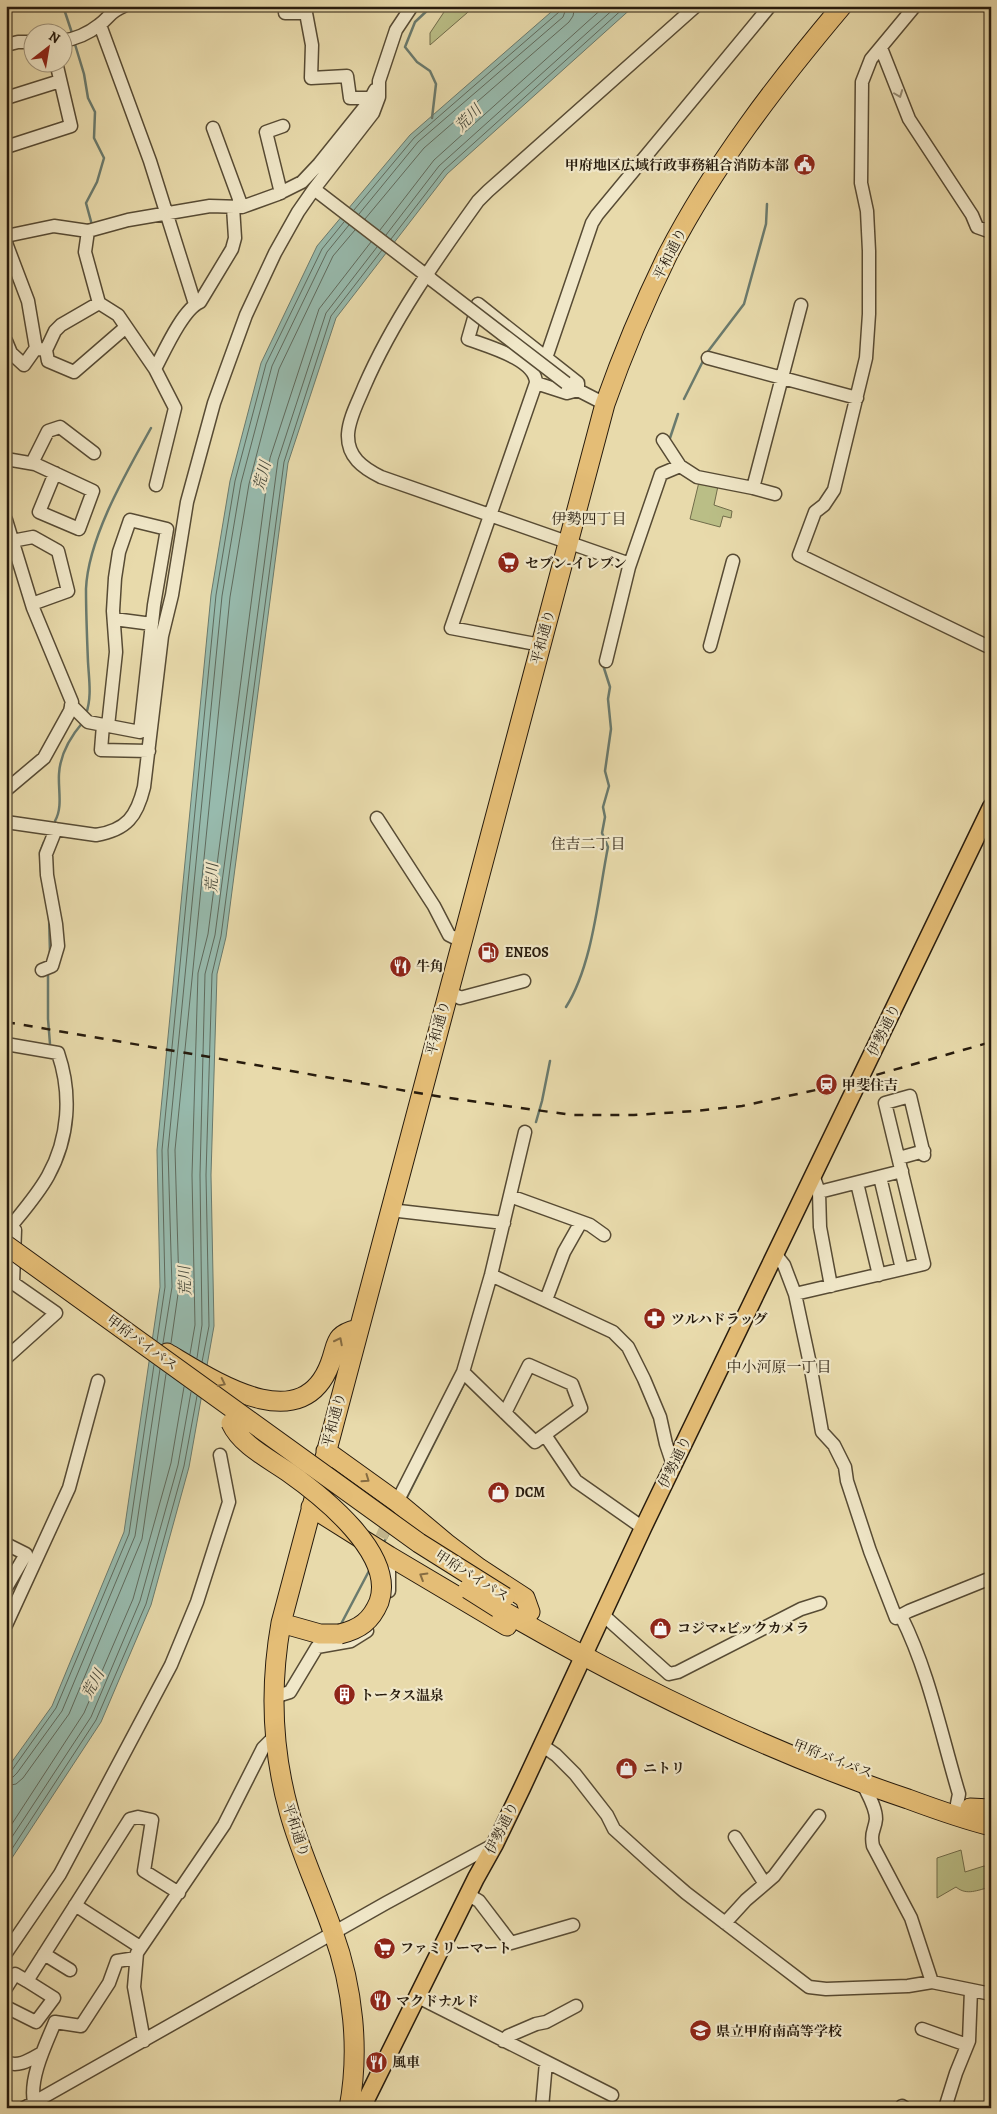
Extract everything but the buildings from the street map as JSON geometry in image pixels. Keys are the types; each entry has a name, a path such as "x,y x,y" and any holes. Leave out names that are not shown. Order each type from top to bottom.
{"highway":[{"name":"平和通り","path":"350,2106 354,2046 347,1982 334,1934 288,1810 276,1736 275,1658 281,1623 605,404 639,314 669,253 696,205 728,154 792,68 842,6"},
{"name":"甲府バイパス","path":"6,1245 502,1603 530,1612 581,1652 686,1696 804,1749 964,1806 989,1820"},
{"name":"甲府バイパス","path":"6,1260 403,1547 502,1603 581,1652 672,1702 785,1754 863,1784 989,1820"},
{"path":"104,1316 203,1374 246,1395 269,1401 289,1402 303,1397 323,1379 338,1338 342,1334 358,1330"},
{"path":"231,1423 236,1435 291,1474 339,1514 362,1541 375,1561 382,1584 382,1594 369,1621 356,1630 340,1634 320,1634 281,1623"},
{"path":"326,1452 397,1502 479,1568 525,1598 530,1612"},
{"path":"311,1507 389,1556 558,1654 581,1652"}],"main road":[{"name":"伊勢通り","path":"350,2106 365,2102 467,1894 495,1844 543,1746 581,1652 602,1614 991,807"}],"street":[{"path":"72,39 100,25 111,12 124,6"},
{"path":"285,6 285,13 306,10 312,45 311,78 347,76 350,98 371,98"},
{"path":"6,236 54,226 92,230 210,206 238,207 281,193 302,182 319,164 371,98 379,81 396,30 412,6"},
{"path":"630,564 370,471 360,465 354,456 348,435 350,424 368,378 394,327 426,275 488,191 696,6"},
{"path":"546,358 592,223 597,215 770,6"},
{"path":"915,6 872,59 862,82 861,183 867,210 869,314 866,358 834,490 824,505 816,512 799,555 991,648"},
{"path":"100,25 150,161 195,304"},
{"path":"6,45 22,42"},
{"path":"882,48 909,119 972,215 977,227 991,244"},
{"path":"6,147 71,126 58,72"},
{"path":"6,98 60,81"},
{"path":"6,822 96,835 109,833 129,820 140,806 149,751 162,636 172,595 188,502 214,403 246,315 275,253 298,212 317,192 373,113 379,96 379,81"},
{"path":"281,193 266,132 283,126"},
{"path":"156,366 184,318 195,304 200,302 232,249 235,238 238,207 213,128"},
{"path":"317,192 566,383 605,404"},
{"path":"977,227 991,232"},
{"path":"92,230 85,252 99,303 118,315 156,366 175,408 156,485"},
{"path":"6,243 28,301 41,349 48,361 74,372 126,327"},
{"path":"6,341 12,353 24,365 41,349 55,331 99,303"},
{"path":"541,644 451,628 536,383 536,378 532,371 510,354 468,339 478,304 578,383 578,390"},
{"path":"753,488 801,305"},
{"path":"708,358 856,398"},
{"path":"536,383 567,393 578,390"},
{"path":"32,463 48,431 60,427 94,453"},
{"path":"663,440 680,466 697,477 775,494"},
{"path":"6,459 32,463 55,473 94,491 79,529 39,512 55,473"},
{"path":"606,661 630,564 660,474 680,466"},
{"path":"6,790 44,758 70,712 80,714 106,725 140,732 152,624 167,528 130,520 119,552 115,578 114,619 116,652 106,725 101,750 149,751"},
{"path":"8,530 32,604 72,702 80,714"},
{"path":"8,530 32,537 58,551 68,591 32,604"},
{"path":"710,646 733,561"},
{"path":"114,619 152,624"},
{"path":"377,818 434,906 449,935 461,941"},
{"path":"42,970 52,966 58,946 47,875 46,854 56,829"},
{"path":"448,990 460,998 524,981"},
{"path":"6,1044 58,1053 64,1070 67,1098 64,1136 56,1159 47,1177 9,1224 15,1230 14,1283 56,1313 6,1358"},
{"path":"795,1294 924,1264 885,1103 910,1096 924,1153 899,1158"},
{"path":"397,1502 463,1372 491,1275 525,1132"},
{"path":"819,1192 902,1171"},
{"path":"813,1175 819,1192 820,1227 831,1286"},
{"path":"880,1177 902,1269"},
{"path":"857,1182 879,1274"},
{"path":"510,1196 590,1225 604,1235"},
{"path":"390,1210 504,1223"},
{"path":"546,1300 564,1252 581,1222"},
{"path":"776,1255 784,1266 795,1294 822,1432 834,1445 844,1467 870,1551 896,1618 991,1578"},
{"path":"491,1275 613,1332 628,1347 660,1417 673,1465"},
{"path":"463,1372 505,1413 535,1442 581,1408 572,1384 529,1365 505,1413"},
{"path":"6,1625 69,1488 98,1381"},
{"path":"545,1435 576,1482 643,1528"},
{"path":"6,1953 60,1874 171,1665 197,1602 229,1502 220,1456"},
{"path":"6,1544 26,1554 6,1588"},
{"path":"274,1697 290,1692 317,1647 351,1641 374,1626 387,1602 389,1556"},
{"path":"602,1614 669,1674 678,1672 800,1609 820,1603"},
{"path":"901,1616 913,1639 938,1714 959,1794 964,1806"},
{"path":"144,2041 134,1987 138,1952 224,1825 263,1748 276,1736"},
{"path":"543,1746 556,1754 575,1774 607,1815 614,1829 686,1893 809,1987 826,1989 908,1986 932,1982 991,1994"},
{"path":"863,1784 875,1813 876,1820 870,1836 873,1846 911,1918 932,1982"},
{"path":"725,1923 746,1900 774,1876 819,1816"},
{"path":"27,1981 130,1819 138,1817 152,1820 144,1871 179,1893"},
{"path":"735,1837 764,1884"},
{"path":"29,2105 386,1903 495,1844"},
{"path":"467,1894 479,1900 511,1943 573,1925"},
{"path":"75,1905 138,1952"},
{"path":"29,2105 42,2053 56,2022 81,2026 109,1983 117,1961 138,1952"},
{"path":"44,1954 70,1970"},
{"path":"6,1988 16,1974 54,1998 36,2022 6,2007"},
{"path":"945,2108 967,2045 972,1990"},
{"path":"418,1996 612,2095"},
{"path":"503,2041 508,2036 536,2024 546,2022 576,2006"},
{"path":"922,2029 967,2045"},
{"path":"6,2062 22,2064 42,2053"},
{"path":"542,2108 546,2062"}],"green space":[{"path":"448,6 475,6 430,45 430,33"},
{"path":"699,482 718,486 714,505 732,511 731,518 723,516 720,527 690,519"},
{"path":"961,1850 965,1872 984,1866 991,1868 991,1887 968,1892 956,1887 937,1898 937,1858"}],"water":[{"name":"荒川","path":"558,6 634,6 447,174 336,318 288,463 226,937 217,974 211,1175 214,1326 189,1467 151,1605 101,1722 6,1867 6,1770 52,1706 124,1532 160,1287 157,1150 211,595 230,481 261,363 317,246 410,135"}],"waterway":[{"path":"63,6 68,22"},
{"path":"432,6 415,22 405,47 417,62 430,71 436,84 432,118"},
{"path":"74,41 84,74 88,98 95,112 94,138 104,158 97,182 86,203 92,225"},
{"path":"706,354 744,304 766,224 767,204"},
{"path":"684,399 704,359"},
{"path":"669,441 678,414"},
{"path":"86,714 90,695 86,598 88,569 93,549 110,506 151,428"},
{"path":"566,1007 583,971 589,951 608,847 602,833 605,817 603,807 609,786 605,771 611,729 608,699 610,687 603,665"},
{"path":"55,821 60,804 59,774 61,760 74,733 83,722"},
{"path":"41,872 40,852 44,842"},
{"path":"49,916 50,953"},
{"path":"48,975 50,1044"},
{"path":"536,1122 550,1061"},
{"path":"406,1499 465,1382"},
{"path":"383,1544 390,1531"},
{"path":"340,1626 370,1569"}],"tunnel":[{"path":"374,1554 391,1515"}],"railway":[{"path":"6,1022 442,1097 572,1115 634,1115 742,1106 848,1083 991,1042"}],"place":[{"name":"甲府地区広域行政事務組合消防本部","path":"805,165"},
{"name":"セブン-イレブン","path":"509,563"},
{"name":"ENEOS","path":"489,952"},
{"name":"牛角","path":"400,966"},
{"name":"甲斐住吉","path":"826,1085"},
{"name":"ツルハドラッグ","path":"655,1319"},
{"name":"DCM","path":"499,1492"},
{"name":"コジマ×ビックカメラ","path":"661,1628"},
{"name":"トータス温泉","path":"344,1695"},
{"name":"ニトリ","path":"627,1768"},
{"name":"ファミリーマート","path":"384,1948"},
{"name":"マクドナルド","path":"380,2001"},
{"name":"県立甲府南高等学校","path":"700,2031"},
{"name":"風車","path":"376,2062"}],"district":[{"name":"伊勢四丁目","path":"589,519"},
{"name":"住吉二丁目","path":"588,844"},
{"name":"中小河原一丁目","path":"779,1367"}]}
